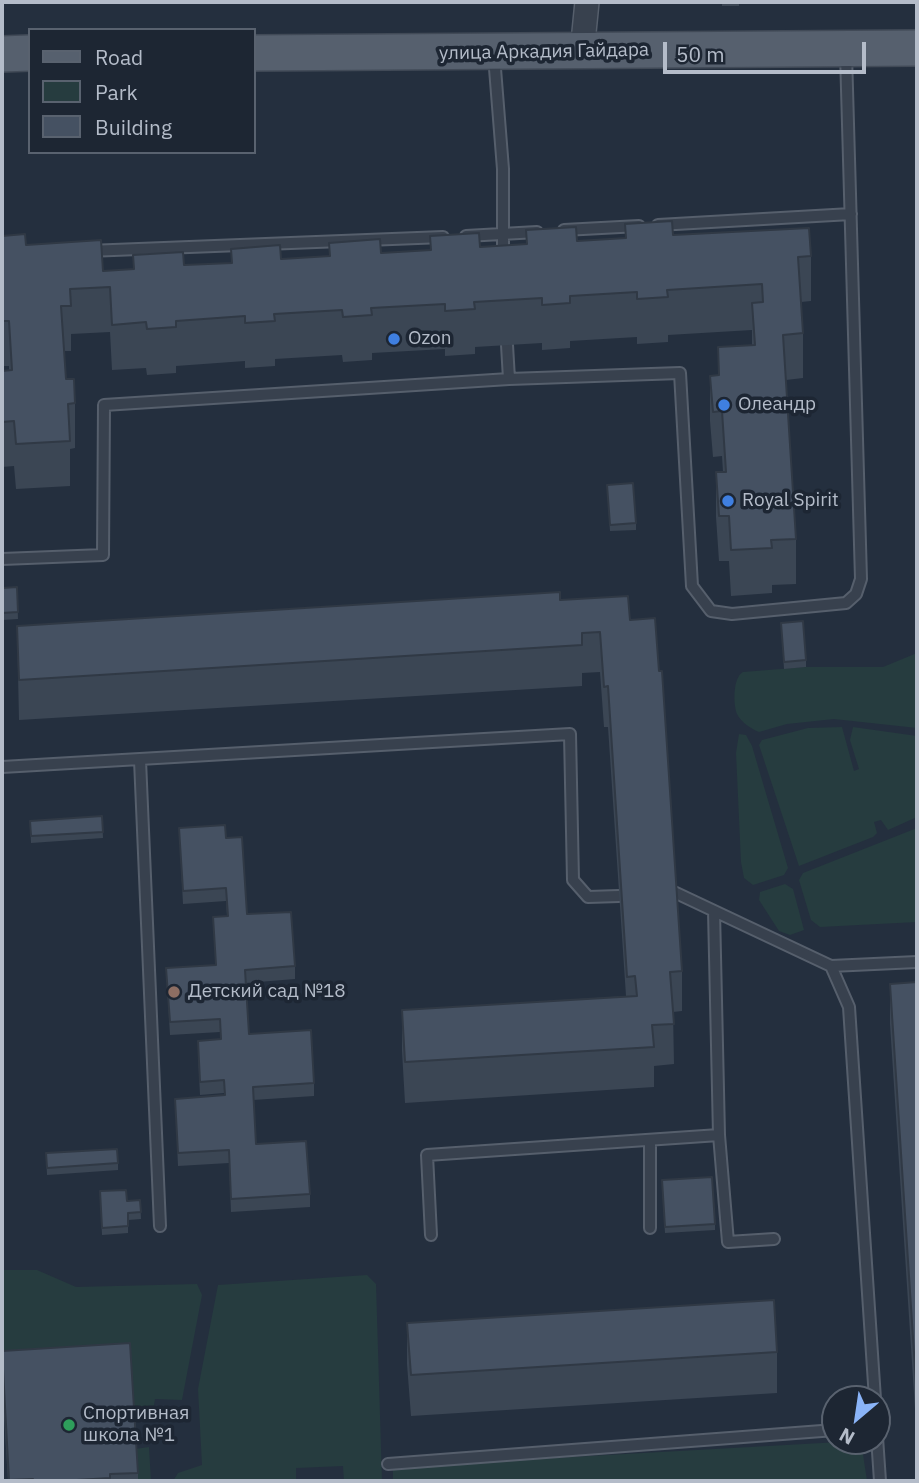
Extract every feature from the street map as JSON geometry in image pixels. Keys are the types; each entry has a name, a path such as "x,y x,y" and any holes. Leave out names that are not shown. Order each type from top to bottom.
{"main road":[{"name":"улица Аркадия Гайдара","path":"256,54 917,48"},
{"path":"2,54 28,54"}],"street":[{"path":"582,52 587,2"}],"lane":[{"path":"2,559 103,555 104,405 509,379 680,373 692,586 711,611 732,614 846,603 856,594 861,579 846,49"},
{"path":"494,53 503,169 503,268"},
{"path":"558,231 851,214"},
{"path":"71,252 544,232"},
{"path":"507,345 509,379"},
{"path":"2,767 570,734 573,880 588,897 619,896"},
{"path":"140,760 160,1226"},
{"path":"674,892 831,966 917,962"},
{"path":"714,911 719,1135 728,1242 774,1239"},
{"path":"831,966 849,1007 873,1385"},
{"path":"431,1236 427,1155 719,1135"},
{"path":"650,1140 650,1228"},
{"path":"388,1464 821,1431"},
{"path":"878,1455 880,1481"}],"green space":[{"path":"917,653 917,728 834,719 787,724 759,732 747,725 737,714 735,691 737,679 743,672 806,667 883,667"},
{"path":"842,727 854,771 859,769 850,740 853,727 917,736 917,817 888,830 881,820 874,822 877,833 873,837 799,866 759,745 762,740 808,728"},
{"path":"739,734 746,735 752,746 788,868 784,875 753,885 744,878 741,862 736,753"},
{"path":"917,828 917,922 820,927 811,920 799,880 803,873"},
{"path":"785,884 793,889 804,930 790,935 779,931 759,900 760,892"},
{"path":"2,1270 37,1270 76,1287 197,1284 202,1295 182,1400 155,1399 152,1416 133,1418 2,1375"},
{"path":"367,1275 376,1284 382,1481 344,1481 343,1466 296,1468 296,1481 173,1481 178,1473 202,1465 198,1389 218,1285"},
{"path":"821,1443 821,1455 863,1455 867,1481 393,1481 393,1467"},
{"path":"149,1447 151,1481 137,1481 135,1449"}],"building":[{"path":"672,221 673,235 809,228 811,256 798,257 803,333 783,335 796,539 771,540 772,548 731,550 729,516 719,516 716,472 726,472 722,411 713,412 710,376 719,375 718,347 755,345 752,303 763,302 762,284 667,290 668,297 637,299 637,292 570,296 570,303 542,305 542,298 474,302 475,309 445,311 445,304 371,308 372,315 343,317 342,310 274,314 275,321 245,323 245,316 176,321 176,327 147,329 146,322 112,325 110,287 70,289 71,306 61,306 66,379 74,379 75,403 68,404 70,441 16,444 14,421 2,422 2,371 12,370 9,321 2,321 2,236 25,234 26,245 101,240 103,271 134,269 133,255 183,252 184,265 232,263 231,249 280,245 281,259 330,256 329,243 380,239 381,253 431,250 430,236 479,233 480,247 527,244 526,230 576,227 577,241 626,238 625,224"},
{"path":"633,483 636,523 610,525 607,485"},
{"path":"17,587 18,612 2,613 2,588"},
{"path":"560,592 560,600 628,596 630,620 655,618 659,671 662,671 682,971 670,972 674,1024 652,1025 654,1047 405,1062 402,1010 637,996 635,976 627,977 608,686 604,687 600,632 582,633 582,645 19,680 17,626"},
{"path":"803,621 806,660 784,662 781,623"},
{"path":"102,816 103,832 31,836 30,821"},
{"path":"225,825 226,838 242,837 247,914 291,912 295,966 245,970 249,1034 311,1030 314,1083 253,1087 256,1144 306,1141 310,1194 231,1199 229,1150 178,1153 175,1099 225,1095 224,1080 200,1082 198,1041 221,1039 220,1019 170,1022 166,968 216,965 213,917 228,916 226,888 183,891 179,828"},
{"path":"917,982 917,1399 890,984"},
{"path":"117,1149 118,1163 47,1168 46,1153"},
{"path":"712,1177 715,1224 665,1227 662,1180"},
{"path":"126,1190 127,1201 140,1200 141,1212 128,1213 128,1226 102,1228 100,1191"},
{"path":"774,1300 777,1352 411,1375 407,1323"},
{"name":"Спортивная школа №1","path":"130,1343 138,1473 110,1474 110,1478 60,1481 9,1480 2,1351"}],"place":[{"name":"Ozon","path":"394,339"},
{"name":"Олеандр","path":"724,405"},
{"name":"Royal Spirit","path":"728,501"},
{"name":"Детский сад №18","path":"174,992"},
{"name":"Спортивная школа №1","path":"69,1425"}]}
